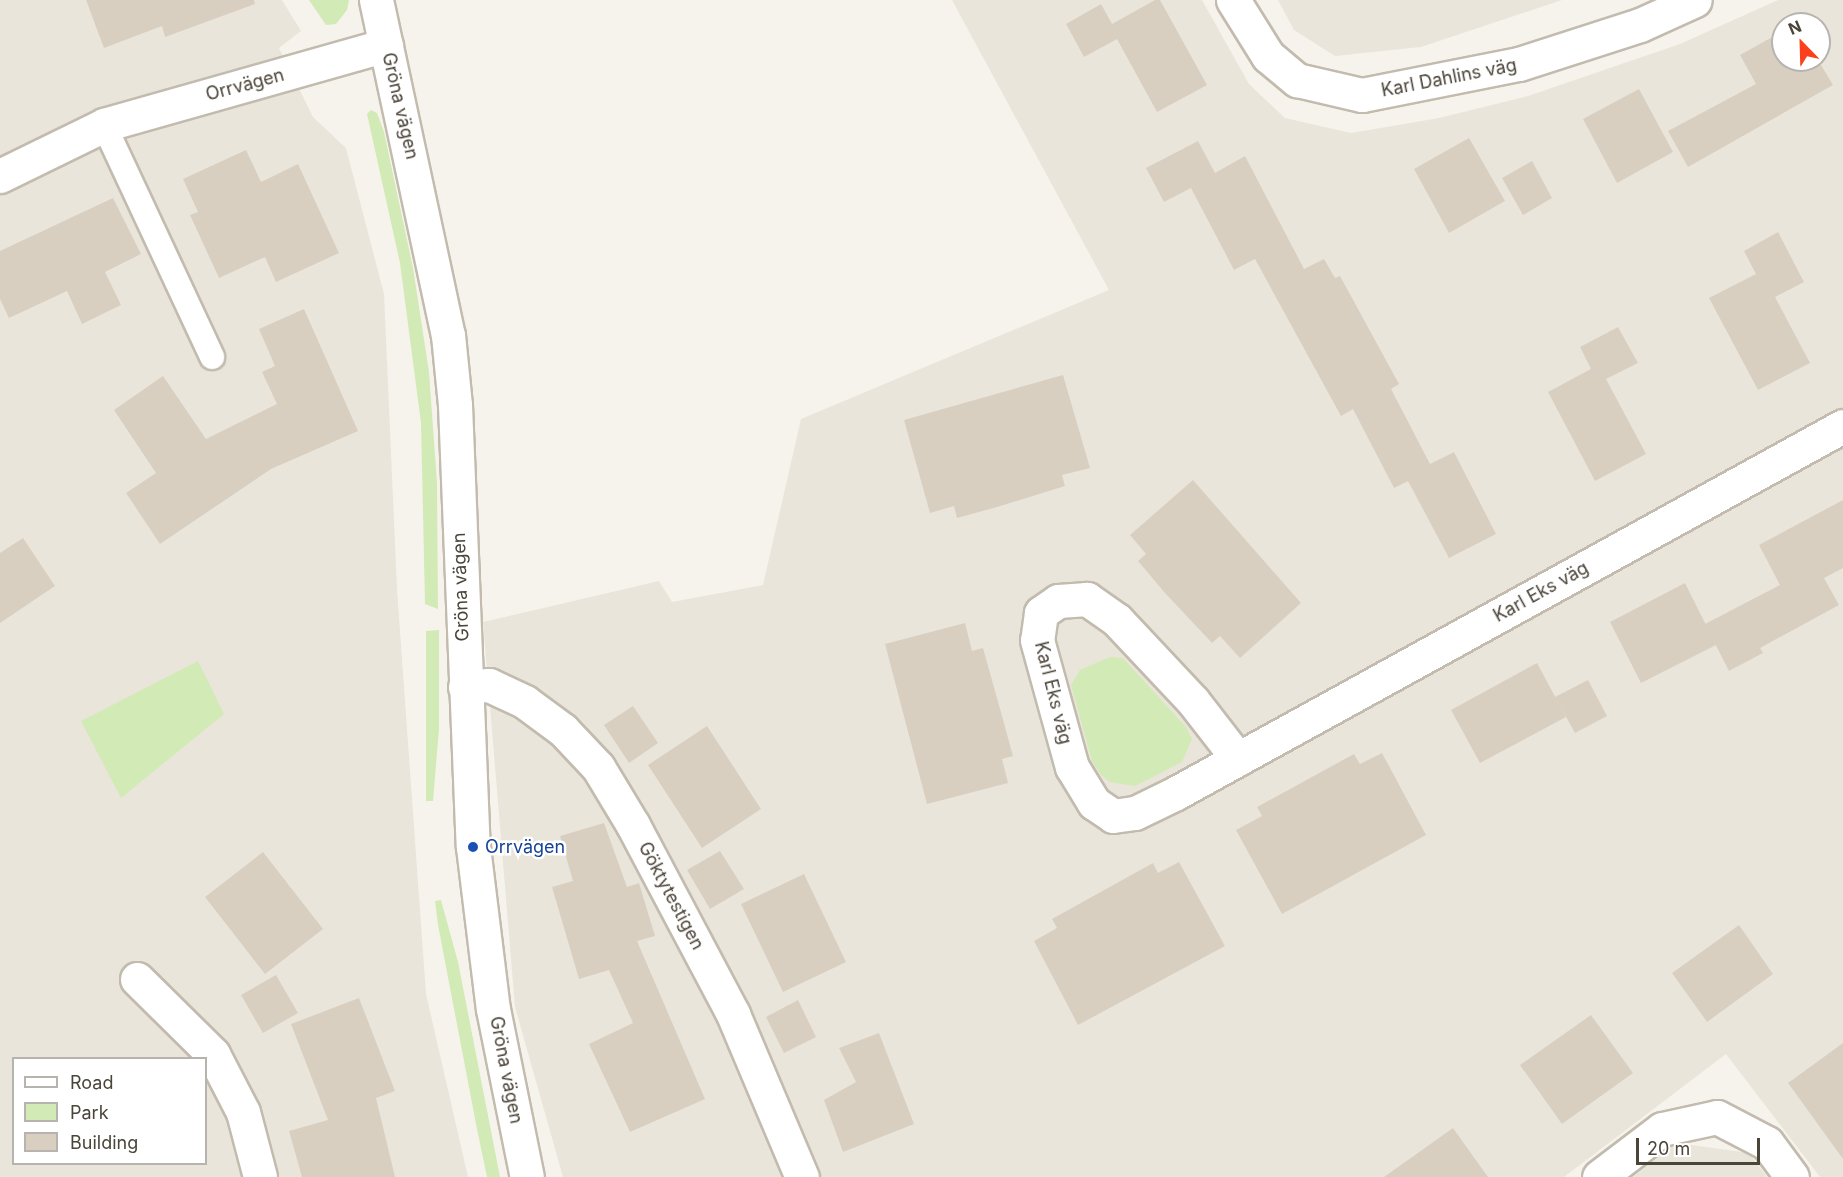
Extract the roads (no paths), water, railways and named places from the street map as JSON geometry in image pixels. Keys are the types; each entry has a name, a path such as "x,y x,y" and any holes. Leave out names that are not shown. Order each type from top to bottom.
{"street":[{"name":"Gröna vägen","path":"376,0 448,335 455,405 473,847 492,998 527,1177"},
{"name":"Karl Dahlins väg","path":"1233,0 1268,56 1297,80 1362,95 1520,64 1640,25 1695,0"},
{"name":"Orrvägen","path":"0,176 104,125 386,45"},
{"name":"Karl Eks väg","path":"1238,759 1193,701 1117,620 1088,599 1058,601 1041,613 1037,640 1072,767 1094,803 1113,816 1136,813 1238,759 1843,426"},
{"name":"Göktytestigen","path":"465,687 489,685 525,702 563,730 598,767 666,885 733,1014 802,1177"},
{"path":"137,979 213,1054 243,1112 261,1177"},
{"path":"1599,1177 1662,1129 1717,1117 1767,1143 1792,1177"}],"lane":[{"path":"104,125 212,357"}],"place":[{"name":"Orrvägen","path":"473,847"}]}
